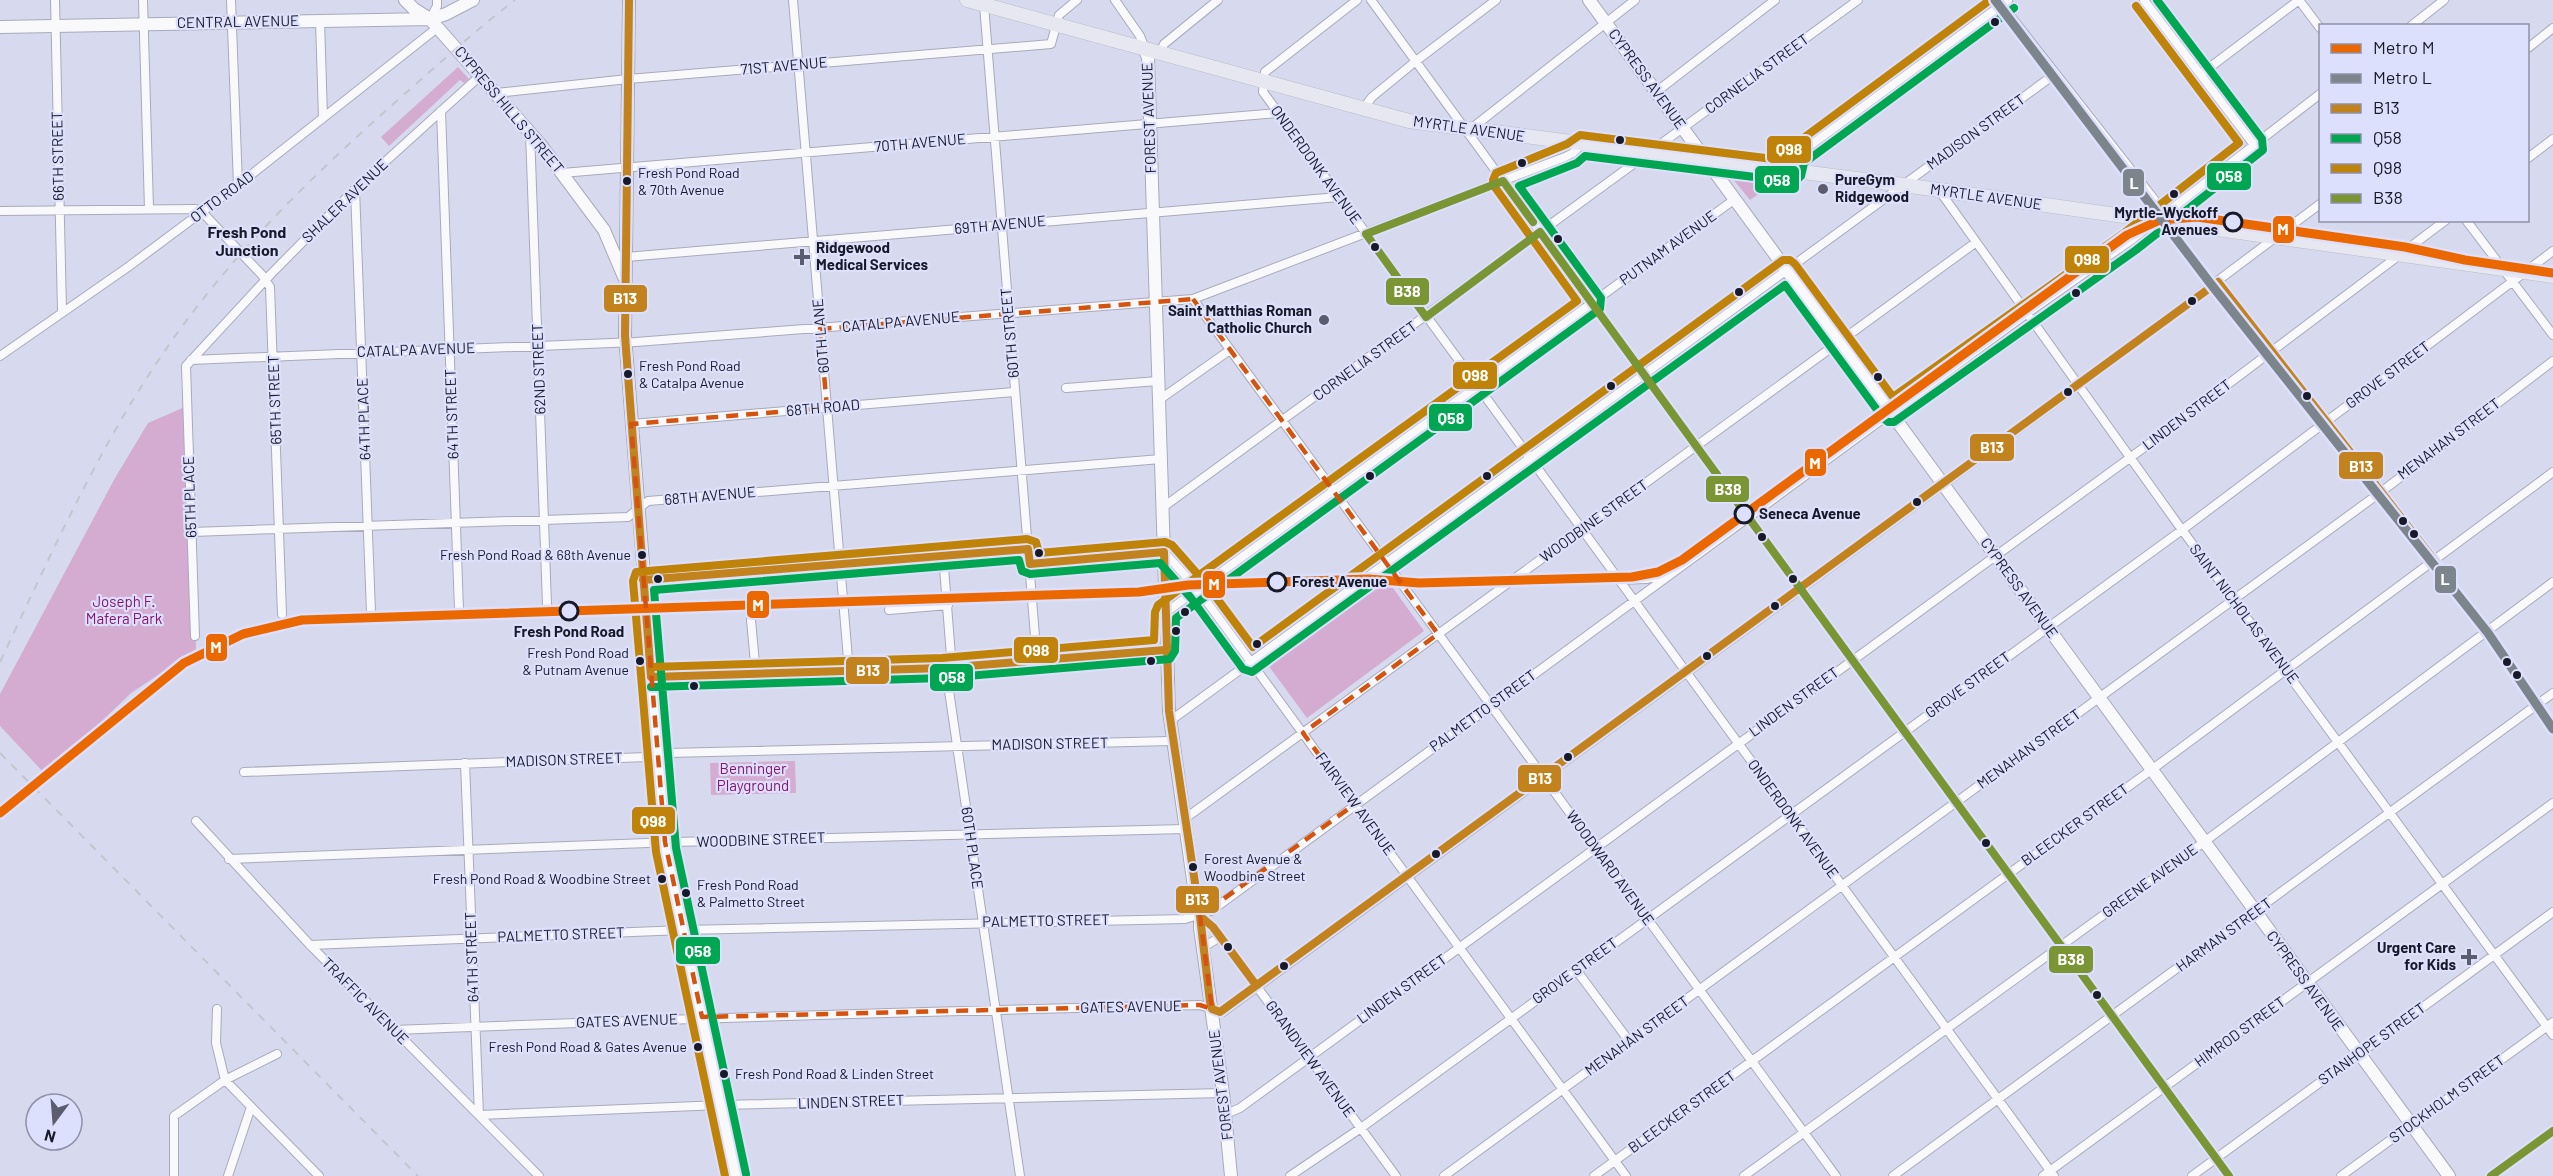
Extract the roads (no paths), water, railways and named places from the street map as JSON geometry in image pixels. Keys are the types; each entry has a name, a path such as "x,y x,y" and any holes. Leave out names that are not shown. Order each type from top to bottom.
{"main road":[{"name":"CYPRESS HILLS STREET","path":"405,0 433,23 530,132 604,230 626,281"},
{"name":"CENTRAL AVENUE","path":"0,27 320,20 433,23 473,0"},
{"path":"629,0 625,343 665,842 736,1176"},
{"name":"MYRTLE AVENUE","path":"967,0 1409,122 2165,218 2278,237 2553,276"},
{"name":"CYPRESS AVENUE","path":"1589,0 2449,1176"},
{"name":"FOREST AVENUE","path":"1145,49 1148,58 1164,552 1165,651 1170,721 1184,824 1200,916 1202,948 1226,1114 1231,1176"},
{"name":"CYPRESS HILLS STREET","path":"604,230 616,238 626,256"}],"street":[{"name":"66TH STREET","path":"55,0 62,311"},
{"path":"143,0 148,209"},
{"path":"231,0 238,185"},
{"path":"433,23 437,0"},
{"name":"60TH LANE","path":"793,0 849,671"},
{"path":"1056,24 1059,15 1077,0"},
{"name":"FOREST AVENUE","path":"1115,0 1140,36 1145,49"},
{"path":"1160,53 1164,44 1218,0"},
{"path":"1264,82 1264,72 1356,0"},
{"path":"1371,0 2229,1176"},
{"path":"1363,109 1372,97 1496,0"},
{"path":"1466,130 1481,122 1635,0"},
{"path":"1656,92 1775,0"},
{"name":"CORNELIA STREET","path":"1162,508 1858,0"},
{"path":"2201,74 2299,0 2319,27"},
{"path":"2414,24 2444,0"},
{"path":"1791,172 1791,163 1796,156 2003,2 2165,218"},
{"path":"2148,2 2254,145"},
{"name":"60TH STREET","path":"984,5 1037,661"},
{"path":"320,20 323,118"},
{"name":"OTTO ROAD","path":"0,356 128,267 238,185 323,118 433,23"},
{"name":"71ST AVENUE","path":"496,93 628,79 1051,44 1056,24"},
{"path":"2529,47 2553,28"},
{"name":"MADISON STREET","path":"1170,721 2055,74"},
{"name":"SHALER AVENUE","path":"191,360 265,280 355,189 481,75"},
{"name":"ONDERDONK AVENUE","path":"1264,82 1263,92 1278,113 1998,1099 2049,1174"},
{"name":"PALMETTO STREET","path":"310,945 683,930 1185,919 1200,916 1210,911 2026,314 2165,218 2319,95"},
{"name":"64TH STREET","path":"441,111 459,610"},
{"name":"70TH AVENUE","path":"562,173 1278,113"},
{"name":"62ND STREET","path":"530,132 547,605"},
{"path":"2529,157 2553,139"},
{"name":"CATALPA AVENUE","path":"191,360 625,343 1192,299 1503,181 1573,153 1581,145"},
{"name":"64TH PLACE","path":"355,189 371,613"},
{"name":"SAINT NICHOLAS AVENUE","path":"1939,190 2182,530 2494,955 2550,1024 2553,1035"},
{"name":"69TH AVENUE","path":"626,256 1339,197"},
{"name":"PUTNAM AVENUE","path":"1165,614 1735,199"},
{"name":"GATES AVENUE","path":"395,1030 702,1017 1200,1005 1223,1012 1256,985 1408,877 2078,386 2319,205"},
{"path":"0,211 196,209 202,212 265,280"},
{"name":"LINDEN STREET","path":"1226,1114 1240,1107 1309,1057 2130,457 2443,222"},
{"path":"2468,222 2553,335"},
{"name":"WOODBINE STREET","path":"229,859 665,842 970,834 1184,824 1303,733 1975,243"},
{"name":"GROVE STREET","path":"1290,1176 1577,971 2182,530 2553,251"},
{"name":"65TH STREET","path":"265,280 270,287 282,614"},
{"path":"2218,282 2436,561 2553,724"},
{"name":"WOODWARD AVENUE","path":"1192,299 1836,1176"},
{"path":"1159,400 1230,350"},
{"name":"65TH PLACE","path":"191,360 186,366 195,636"},
{"name":"MENAHAN STREET","path":"1444,1176 2381,492 2553,361"},
{"path":"1066,388 1158,381"},
{"name":"68TH ROAD","path":"631,424 1014,392"},
{"name":"68TH AVENUE","path":"192,532 628,517 648,501 1161,459"},
{"name":"BLEECKER STREET","path":"1594,1176 2436,561 2553,472"},
{"path":"643,580 1028,549"},
{"path":"1030,564 1164,552"},
{"name":"FAIRVIEW AVENUE","path":"1164,552 1199,591 1626,1176"},
{"name":"60TH PLACE","path":"943,555 951,656 947,677 1020,1176"},
{"name":"PALMETTO STREET","path":"1619,580 1646,579 1671,573"},
{"name":"GREENE AVENUE","path":"1744,1176 2204,842 2553,582"},
{"path":"889,610 948,605"},
{"path":"751,620 756,674"},
{"path":"651,676 949,668 1165,651"},
{"name":"HARMAN STREET","path":"1893,1176 2256,913 2553,693"},
{"name":"MADISON STREET","path":"244,772 658,755 1172,741"},
{"name":"64TH STREET","path":"465,763 479,1115"},
{"name":"HIMROD STREET","path":"2049,1174 2164,1087 2553,803"},
{"name":"TRAFFIC AVENUE","path":"196,821 310,945 539,1176"},
{"name":"STANHOPE STREET","path":"2192,1176 2553,912"},
{"name":"GRANDVIEW AVENUE","path":"1200,916 1220,937 1396,1176"},
{"path":"1202,948 1220,937"},
{"path":"1577,971 1629,1041"},
{"path":"217,1009 216,1043 225,1080 319,1176"},
{"name":"STOCKHOLM STREET","path":"2341,1176 2550,1024"},
{"path":"174,1176 174,1116 225,1080 277,1054"},
{"name":"LINDEN STREET","path":"479,1115 721,1105 1223,1093"},
{"path":"228,1176 251,1107"},
{"path":"2491,1176 2553,1131"}],"railway":[{"path":"0,662 107,445 148,376 202,300 260,232 356,137 483,25 515,0"},
{"path":"0,753 418,1176"}],"metro line":[{"name":"L","path":"1995,0 2210,283 2488,633 2553,729"},
{"name":"M","path":"0,813 184,663 243,634 302,620 1139,592 1188,585 1369,579 1419,583 1632,577 1658,572 1682,560 2127,235 2160,220 2197,217 2405,247 2465,260 2553,273"}],"place":[{"name":"Fresh Pond Road & 70th Avenue","path":"627,181"},
{"name":"PureGym Ridgewood","path":"1823,189"},
{"name":"Myrtle–Wyckoff Avenues","path":"2233,222"},
{"name":"Ridgewood Medical Services","path":"802,257"},
{"name":"Saint Matthias Roman Catholic Church","path":"1324,320"},
{"name":"Fresh Pond Road & Catalpa Avenue","path":"628,374"},
{"name":"Seneca Avenue","path":"1744,514"},
{"name":"Fresh Pond Road & 68th Avenue","path":"642,555"},
{"name":"Forest Avenue","path":"1277,582"},
{"name":"Fresh Pond Road","path":"569,611"},
{"name":"Fresh Pond Road & Putnam Avenue","path":"640,661"},
{"name":"Forest Avenue & Woodbine Street","path":"1193,867"},
{"name":"Fresh Pond Road & Woodbine Street","path":"662,879"},
{"name":"Fresh Pond Road & Palmetto Street","path":"686,893"},
{"name":"Urgent Care for Kids","path":"2469,957"},
{"name":"Fresh Pond Road & Gates Avenue","path":"698,1047"},
{"name":"Fresh Pond Road & Linden Street","path":"724,1074"}],"district":[{"name":"Fresh Pond Junction","path":"247,241"}],"park label":[{"name":"Joseph F. Mafera Park","path":"124,610"},
{"name":"Benninger Playground","path":"753,778"}]}
